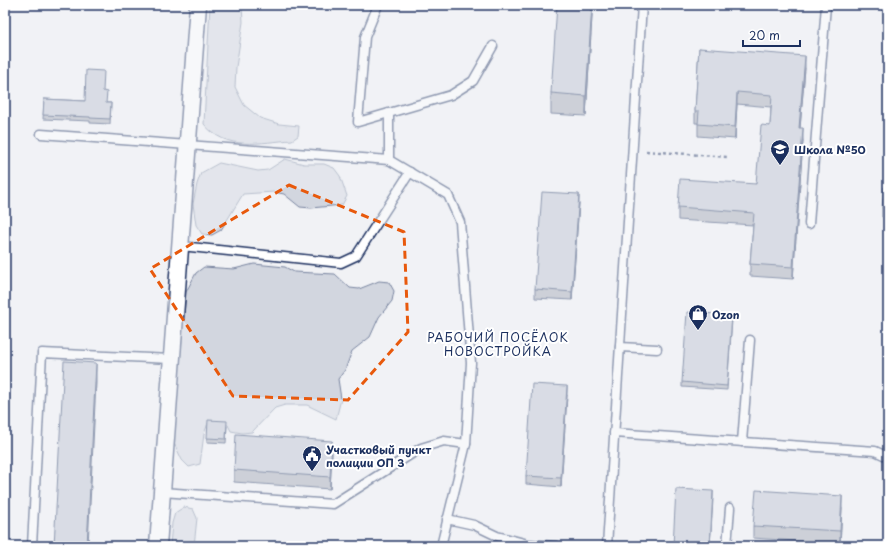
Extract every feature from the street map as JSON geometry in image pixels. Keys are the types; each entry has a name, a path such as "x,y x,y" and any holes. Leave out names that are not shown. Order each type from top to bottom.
{"street":[{"path":"158,546 198,5"}],"lane":[{"path":"378,5 365,37 358,122 451,95 473,81 493,46"},
{"path":"607,546 642,5"},
{"path":"809,224 826,5"},
{"path":"388,160 389,114"},
{"path":"41,134 388,160 448,195 460,222 471,363 466,444 441,546"},
{"path":"181,246 341,263 356,256 410,172"},
{"path":"742,442 750,340"},
{"path":"620,347 657,349"},
{"path":"32,546 42,353 171,359"},
{"path":"614,433 875,451 888,457"},
{"path":"162,492 333,504 421,448 444,441 466,444"},
{"path":"727,546 730,508"},
{"path":"448,519 474,525 497,536 528,544 556,546"}],"path":[{"path":"633,150 728,157"}],"highlighted area":[{"path":"289,185 404,232 408,332 348,400 233,396 150,269"}],"shaded area":[{"path":"210,5 242,5 243,22 236,67 235,87 244,105 260,118 279,124 299,126 298,136 292,140 256,143 233,142 223,139 213,133 204,124"},
{"path":"285,159 304,164 324,164 334,168 340,176 347,196 342,205 311,208 300,207 284,194 274,192 243,194 221,230 212,235 202,234 196,225 193,204 201,173 219,163 258,171 268,170"},
{"path":"254,264 285,267 294,272 335,274 350,288 359,289 379,281 389,282 394,291 392,301 379,317 370,337 352,351 345,370 338,379 341,399 336,419 307,405 285,405 275,408 252,432 242,433 231,431 228,425 208,423 204,434 200,464 189,467 182,460 173,441 186,292 196,273 204,267 234,269"},
{"path":"184,507 193,509 197,518 194,546 170,546 172,523 175,513"}],"building":[{"path":"557,5 592,5 586,96 551,93"},
{"name":"Школа №50","path":"699,48 805,56 799,128 803,128 793,267 750,264 754,213 678,207 680,179 756,184 761,125 770,126 772,95 737,92 735,127 698,124 699,111 695,111"},
{"path":"86,70 104,71 103,91 107,92 106,103 111,103 110,119 43,115 44,99 85,101"},
{"path":"884,187 888,188 888,209 882,208"},
{"path":"542,192 579,194 572,292 535,289"},
{"path":"687,312 732,315 727,386 682,382"},
{"path":"64,361 96,363 87,546 54,546"},
{"path":"532,384 567,386 561,478 526,476"},
{"path":"208,420 227,421 226,439 207,438"},
{"path":"236,434 332,441 330,477 234,470"},
{"path":"676,489 713,491 710,546 673,546"},
{"path":"756,490 842,496 840,531 753,526"}],"place":[{"name":"Школа №50","path":"780,166"},
{"name":"Ozon","path":"698,331"},
{"name":"Участковый пункт полиции ОП 3","path":"312,472"}],"district":[{"name":"РАБОЧИЙ ПОСЁЛОК НОВОСТРОЙКА","path":"498,344"}]}
